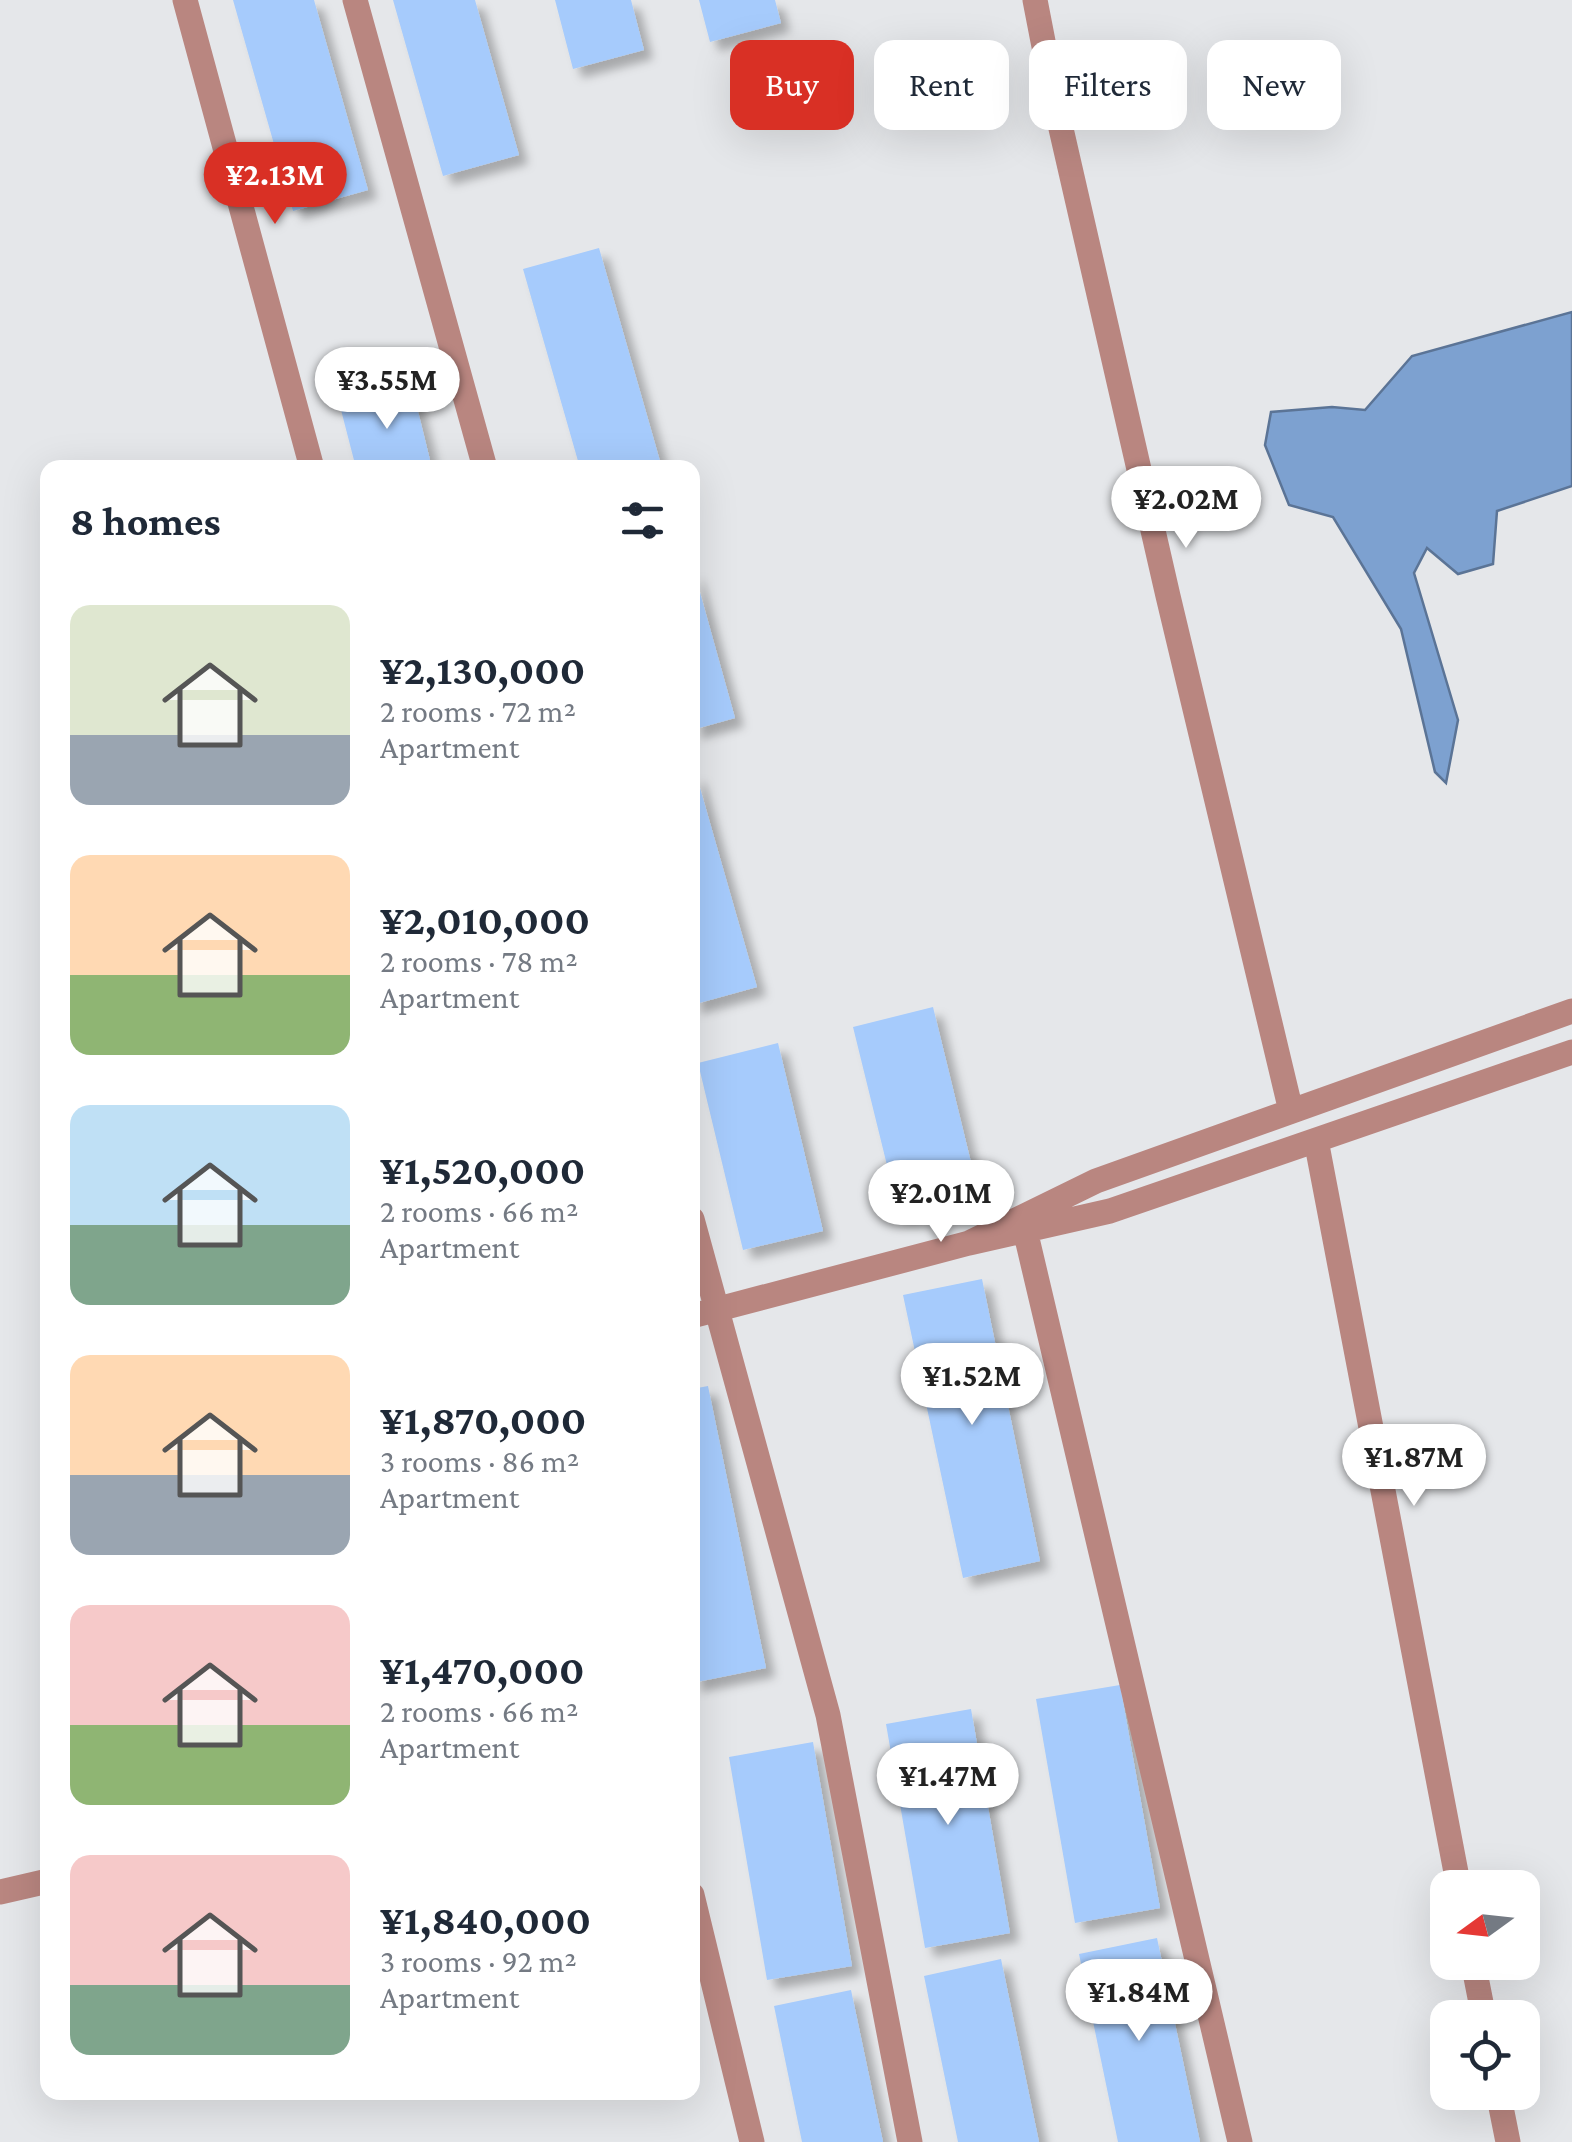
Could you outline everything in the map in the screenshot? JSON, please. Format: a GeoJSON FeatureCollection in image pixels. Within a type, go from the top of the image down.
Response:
{"type":"FeatureCollection","features":[{"type":"Feature","properties":{"kind":"street"},"geometry":{"type":"LineString","coordinates":[[186,0],[310,460]]}},
{"type":"Feature","properties":{"kind":"street"},"geometry":{"type":"LineString","coordinates":[[355,0],[482,460]]}},
{"type":"Feature","properties":{"kind":"street"},"geometry":{"type":"LineString","coordinates":[[1035,0],[1111,347],[1291,1111]]}},
{"type":"Feature","properties":{"kind":"street"},"geometry":{"type":"LineString","coordinates":[[968,1243],[1096,1180],[1572,1011]]}},
{"type":"Feature","properties":{"kind":"street"},"geometry":{"type":"LineString","coordinates":[[705,1313],[968,1243],[1110,1210],[1572,1052]]}},
{"type":"Feature","properties":{"kind":"street"},"geometry":{"type":"LineString","coordinates":[[1316,1140],[1456,1870]]}},
{"type":"Feature","properties":{"kind":"street"},"geometry":{"type":"LineString","coordinates":[[1025,1230],[1240,2142]]}},
{"type":"Feature","properties":{"kind":"street"},"geometry":{"type":"LineString","coordinates":[[700,1277],[705,1313],[828,1715],[910,2142]]}},
{"type":"Feature","properties":{"kind":"street"},"geometry":{"type":"LineString","coordinates":[[0,1892],[40,1883]]}},
{"type":"Feature","properties":{"kind":"street"},"geometry":{"type":"LineString","coordinates":[[700,1927],[752,2142]]}},
{"type":"Feature","properties":{"kind":"street"},"geometry":{"type":"LineString","coordinates":[[1502,2110],[1508,2142]]}},
{"type":"Feature","properties":{"kind":"water"},"geometry":{"type":"Polygon","coordinates":[[[1572,312],[1572,486],[1497,511],[1493,564],[1458,574],[1427,548],[1414,573],[1458,720],[1446,783],[1435,772],[1401,629],[1333,517],[1289,505],[1265,445],[1271,412],[1332,407],[1365,410],[1412,356],[1572,312]]]}},
{"type":"Feature","properties":{"kind":"building"},"geometry":{"type":"Polygon","coordinates":[[[233,0],[314,0],[368,190],[293,211],[233,0]]]}},
{"type":"Feature","properties":{"kind":"building"},"geometry":{"type":"Polygon","coordinates":[[[393,0],[475,0],[519,155],[443,176],[393,0]]]}},
{"type":"Feature","properties":{"kind":"building"},"geometry":{"type":"Polygon","coordinates":[[[555,0],[631,0],[644,50],[573,69],[555,0]]]}},
{"type":"Feature","properties":{"kind":"building"},"geometry":{"type":"Polygon","coordinates":[[[699,0],[775,0],[781,23],[710,42],[699,0]]]}},
{"type":"Feature","properties":{"kind":"building"},"geometry":{"type":"Polygon","coordinates":[[[599,248],[660,460],[578,460],[523,269],[599,248]]]}},
{"type":"Feature","properties":{"kind":"building"},"geometry":{"type":"Polygon","coordinates":[[[412,387],[430,460],[354,460],[340,406],[412,387]]]}},
{"type":"Feature","properties":{"kind":"building"},"geometry":{"type":"Polygon","coordinates":[[[700,593],[735,718],[700,728],[700,593]]]}},
{"type":"Feature","properties":{"kind":"building"},"geometry":{"type":"Polygon","coordinates":[[[700,788],[757,987],[700,1003],[700,788]]]}},
{"type":"Feature","properties":{"kind":"building"},"geometry":{"type":"Polygon","coordinates":[[[933,1007],[979,1195],[899,1214],[853,1027],[933,1007]]]}},
{"type":"Feature","properties":{"kind":"building"},"geometry":{"type":"Polygon","coordinates":[[[778,1043],[823,1231],[743,1250],[700,1062],[778,1043]]]}},
{"type":"Feature","properties":{"kind":"building"},"geometry":{"type":"Polygon","coordinates":[[[982,1279],[1040,1561],[963,1578],[903,1295],[982,1279]]]}},
{"type":"Feature","properties":{"kind":"building"},"geometry":{"type":"Polygon","coordinates":[[[708,1386],[766,1668],[700,1681],[700,1388],[708,1386]]]}},
{"type":"Feature","properties":{"kind":"building"},"geometry":{"type":"Polygon","coordinates":[[[1120,1685],[1160,1908],[1075,1923],[1036,1699],[1120,1685]]]}},
{"type":"Feature","properties":{"kind":"building"},"geometry":{"type":"Polygon","coordinates":[[[971,1709],[1010,1933],[925,1948],[886,1724],[971,1709]]]}},
{"type":"Feature","properties":{"kind":"building"},"geometry":{"type":"Polygon","coordinates":[[[813,1742],[852,1966],[767,1980],[729,1757],[813,1742]]]}},
{"type":"Feature","properties":{"kind":"building"},"geometry":{"type":"Polygon","coordinates":[[[1157,1938],[1200,2142],[1118,2142],[1079,1954],[1157,1938]]]}},
{"type":"Feature","properties":{"kind":"building"},"geometry":{"type":"Polygon","coordinates":[[[1001,1959],[1039,2142],[958,2142],[924,1976],[1001,1959]]]}},
{"type":"Feature","properties":{"kind":"building"},"geometry":{"type":"Polygon","coordinates":[[[851,1990],[883,2142],[802,2142],[774,2006],[851,1990]]]}}]}
